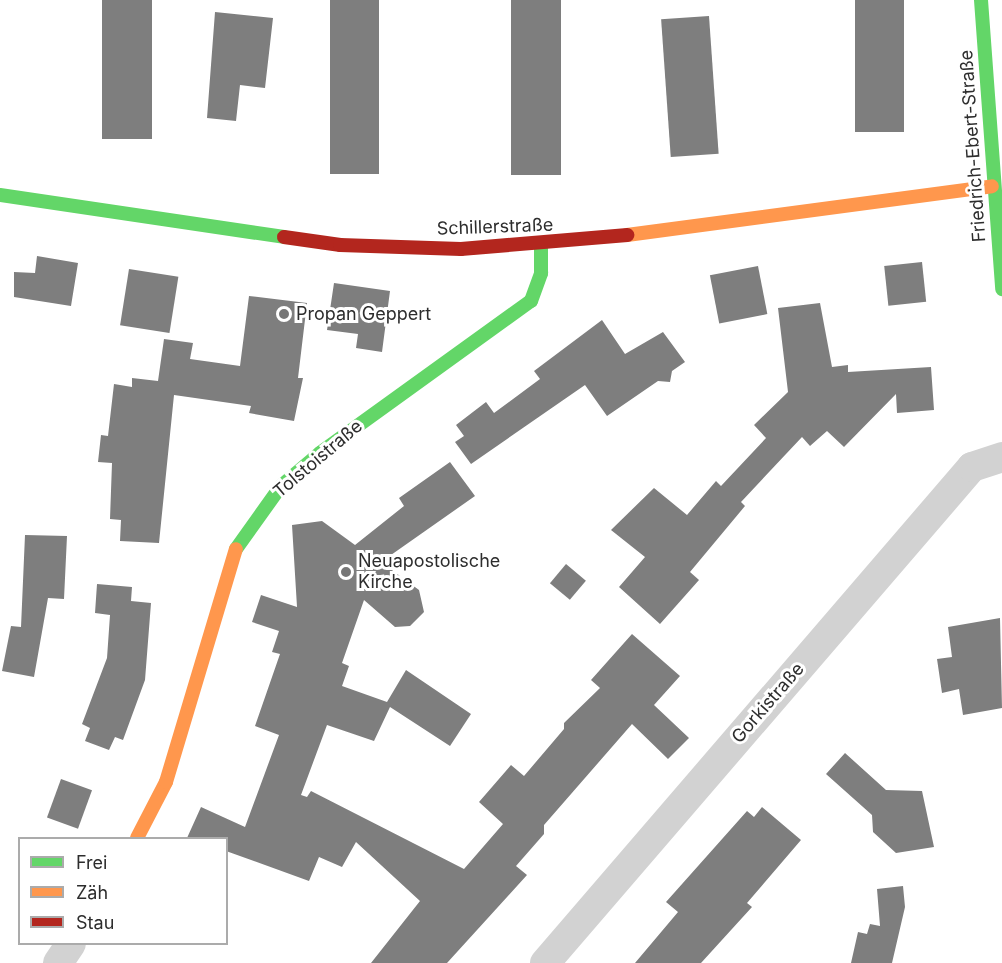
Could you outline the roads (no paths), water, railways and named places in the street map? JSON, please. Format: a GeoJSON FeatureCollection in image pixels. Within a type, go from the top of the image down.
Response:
{"type":"FeatureCollection","features":[{"type":"Feature","properties":{"kind":"street","name":"Friedrich-Ebert-Straße"},"geometry":{"type":"LineString","coordinates":[[981,0],[992,186],[1002,289]]}},
{"type":"Feature","properties":{"kind":"street","name":"Schillerstraße"},"geometry":{"type":"LineString","coordinates":[[0,195],[340,245],[461,249],[541,245],[992,186]]}},
{"type":"Feature","properties":{"kind":"street","name":"Tolstoistraße"},"geometry":{"type":"LineString","coordinates":[[138,837],[166,782],[231,562],[257,514],[281,486],[320,453],[531,301],[541,273],[541,245]]}},
{"type":"Feature","properties":{"kind":"street","name":"Gorkistraße"},"geometry":{"type":"LineString","coordinates":[[545,963],[972,467],[1002,457]]}},
{"type":"Feature","properties":{"kind":"street"},"geometry":{"type":"LineString","coordinates":[[58,963],[70,945]]}},
{"type":"Feature","properties":{"kind":"place","name":"Propan Geppert"},"geometry":{"type":"Point","coordinates":[284,314]}},
{"type":"Feature","properties":{"kind":"place","name":"Neuapostolische Kirche"},"geometry":{"type":"Point","coordinates":[346,572]}}]}
